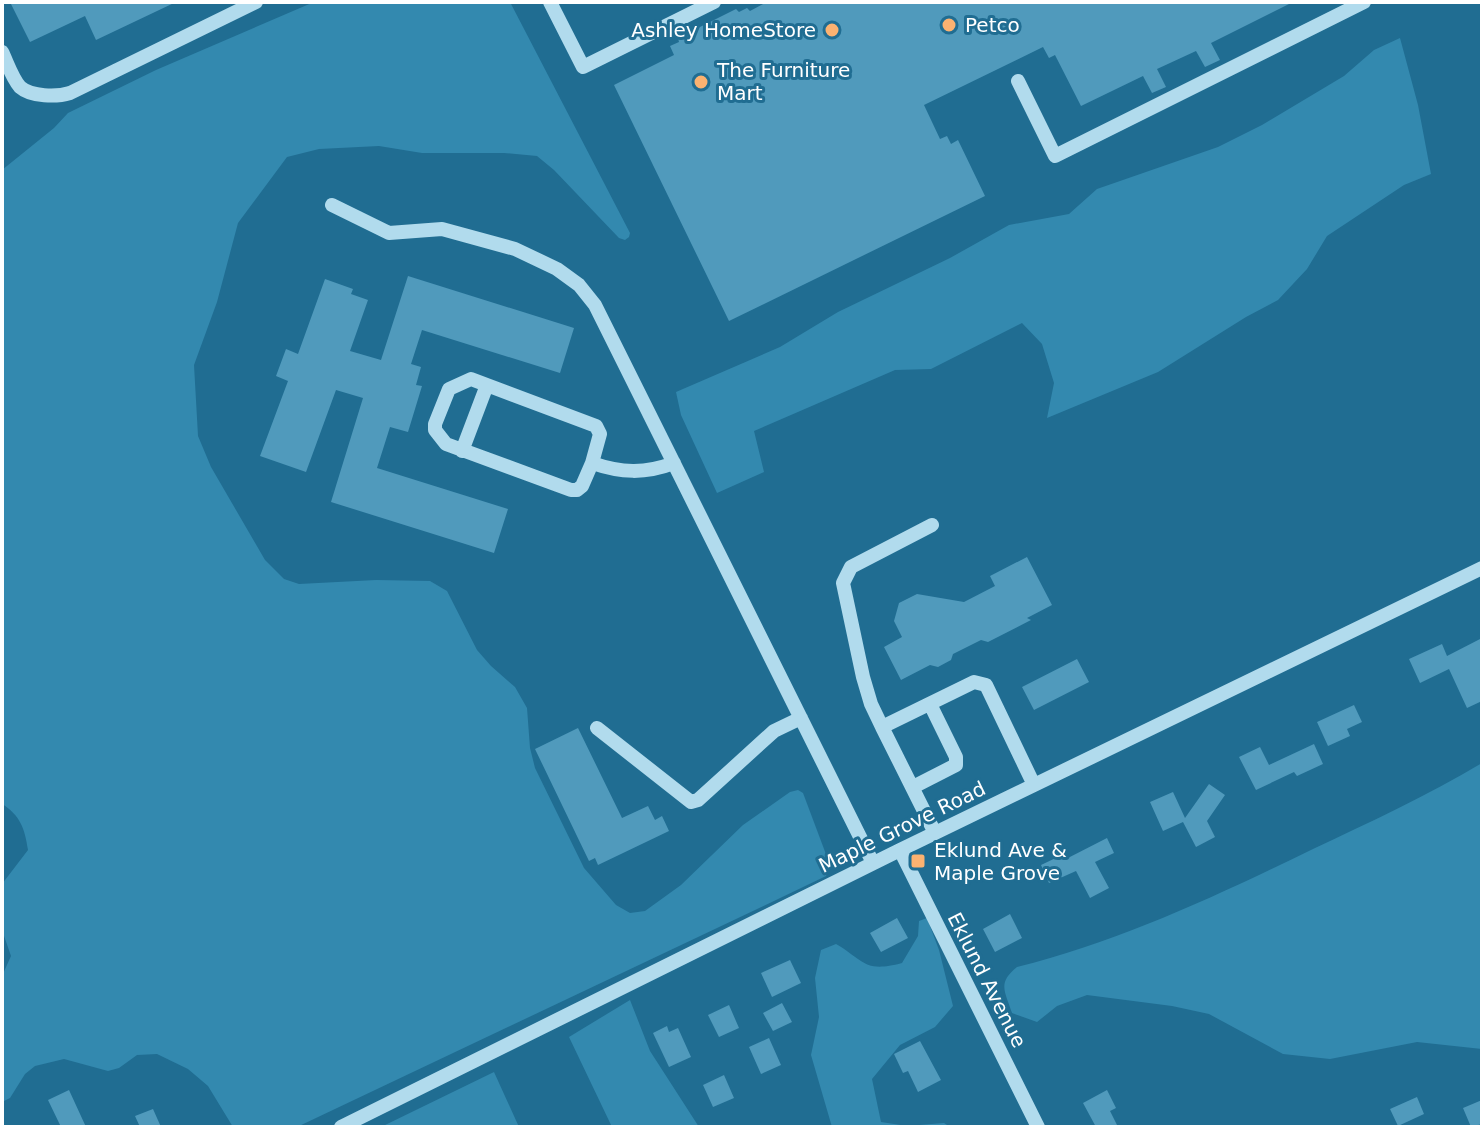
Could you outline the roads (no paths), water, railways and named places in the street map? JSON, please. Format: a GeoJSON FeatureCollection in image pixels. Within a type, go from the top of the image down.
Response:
{"type":"FeatureCollection","features":[{"type":"Feature","properties":{"kind":"street"},"geometry":{"type":"LineString","coordinates":[[2,52],[16,82],[24,90],[59,96],[256,2]]}},
{"type":"Feature","properties":{"kind":"street"},"geometry":{"type":"LineString","coordinates":[[550,2],[583,67],[714,2]]}},
{"type":"Feature","properties":{"kind":"street"},"geometry":{"type":"LineString","coordinates":[[1018,81],[1055,156],[1364,2]]}},
{"type":"Feature","properties":{"kind":"street"},"geometry":{"type":"LineString","coordinates":[[332,205],[389,233],[442,229],[515,249],[557,269],[579,285],[595,305],[873,863]]}},
{"type":"Feature","properties":{"kind":"street"},"geometry":{"type":"LineString","coordinates":[[471,379],[487,385],[596,426],[600,434],[582,486],[577,490],[446,444],[435,430],[435,424],[449,389],[471,379]]}},
{"type":"Feature","properties":{"kind":"street"},"geometry":{"type":"LineString","coordinates":[[462,451],[487,385]]}},
{"type":"Feature","properties":{"kind":"street"},"geometry":{"type":"LineString","coordinates":[[592,463],[640,473],[674,463]]}},
{"type":"Feature","properties":{"kind":"street"},"geometry":{"type":"LineString","coordinates":[[932,525],[851,567],[843,583],[871,704],[935,833]]}},
{"type":"Feature","properties":{"kind":"street","name":"Maple Grove Road"},"geometry":{"type":"LineString","coordinates":[[341,1127],[873,863],[1482,568]]}},
{"type":"Feature","properties":{"kind":"street"},"geometry":{"type":"LineString","coordinates":[[882,727],[974,682],[986,685],[1034,785]]}},
{"type":"Feature","properties":{"kind":"street"},"geometry":{"type":"LineString","coordinates":[[913,787],[956,765],[956,757],[930,704]]}},
{"type":"Feature","properties":{"kind":"street"},"geometry":{"type":"LineString","coordinates":[[597,728],[691,802],[698,800],[774,731],[801,718]]}},
{"type":"Feature","properties":{"kind":"street","name":"Eklund Avenue"},"geometry":{"type":"LineString","coordinates":[[900,850],[1038,1127]]}},
{"type":"Feature","properties":{"kind":"place","name":"Petco"},"geometry":{"type":"Point","coordinates":[949,25]}},
{"type":"Feature","properties":{"kind":"place","name":"Ashley HomeStore"},"geometry":{"type":"Point","coordinates":[832,30]}},
{"type":"Feature","properties":{"kind":"place","name":"The Furniture Mart"},"geometry":{"type":"Point","coordinates":[701,82]}},
{"type":"Feature","properties":{"kind":"place","name":"Eklund Ave & Maple Grove"},"geometry":{"type":"Point","coordinates":[918,861]}}]}
